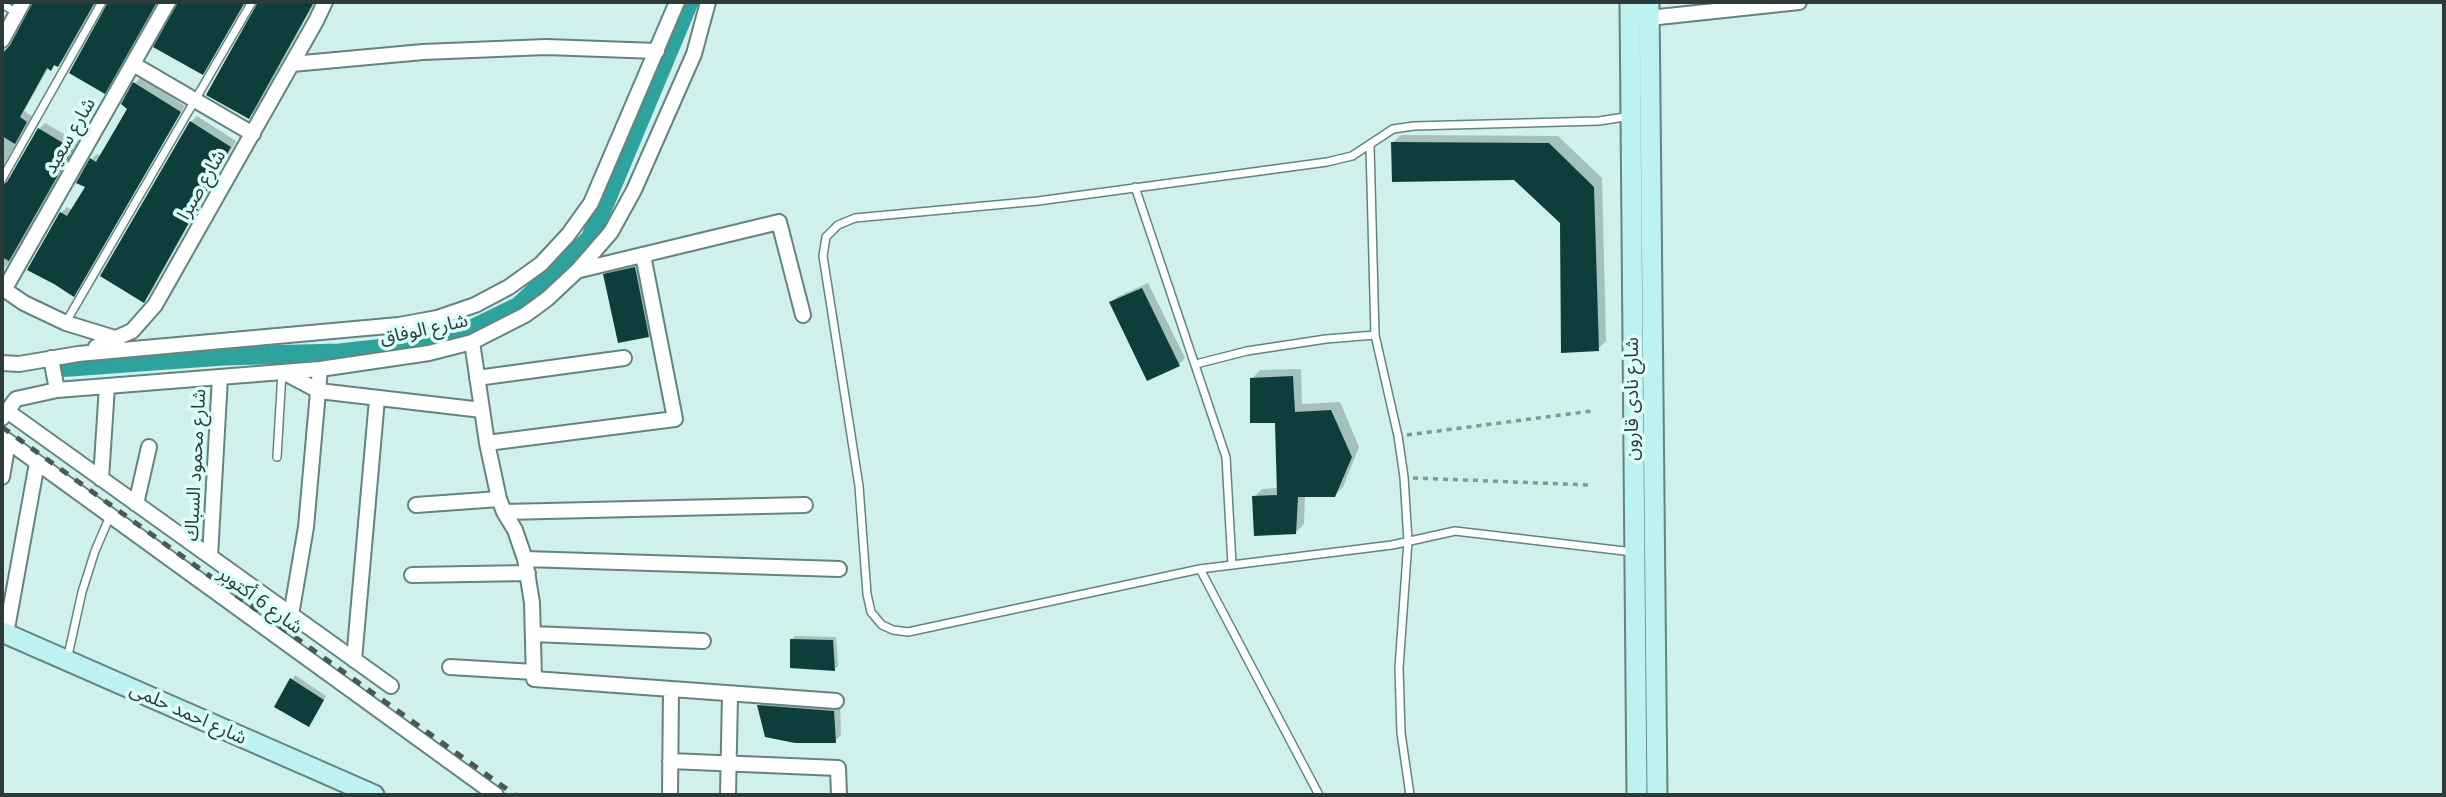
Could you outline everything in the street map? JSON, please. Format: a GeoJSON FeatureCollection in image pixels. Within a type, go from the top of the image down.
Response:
{"type":"FeatureCollection","features":[{"type":"Feature","properties":{"kind":"main road","name":"شارع نادى قارون"},"geometry":{"type":"LineString","coordinates":[[1630,2],[1641,115],[1657,795]]}},
{"type":"Feature","properties":{"kind":"main road","name":"شارع نادى قارون"},"geometry":{"type":"LineString","coordinates":[[1637,795],[1634,552],[1641,115],[1649,10]]}},
{"type":"Feature","properties":{"kind":"main road","name":"شارع احمد حلمى"},"geometry":{"type":"LineString","coordinates":[[4,633],[373,795]]}},
{"type":"Feature","properties":{"kind":"street","name":"شارع سعيد"},"geometry":{"type":"LineString","coordinates":[[3,289],[168,2]]}},
{"type":"Feature","properties":{"kind":"street","name":"شارع صبرا"},"geometry":{"type":"LineString","coordinates":[[78,354],[118,339],[138,325],[155,305],[325,2]]}},
{"type":"Feature","properties":{"kind":"street","name":"شارع الوفاق"},"geometry":{"type":"LineString","coordinates":[[2,363],[19,364],[78,354],[398,326],[437,318],[475,305],[509,287],[541,264],[568,235],[592,203],[677,2]]}},
{"type":"Feature","properties":{"kind":"street","name":"شارع الوفاق"},"geometry":{"type":"LineString","coordinates":[[4,415],[16,399],[22,396],[57,390],[320,369],[429,353],[472,342],[525,315],[578,270],[611,232],[634,190],[694,54],[708,2]]}},
{"type":"Feature","properties":{"kind":"street"},"geometry":{"type":"LineString","coordinates":[[1649,10],[1800,2]]}},
{"type":"Feature","properties":{"kind":"street"},"geometry":{"type":"LineString","coordinates":[[2,40],[20,7]]}},
{"type":"Feature","properties":{"kind":"street"},"geometry":{"type":"LineString","coordinates":[[292,64],[423,52],[546,47],[657,51]]}},
{"type":"Feature","properties":{"kind":"street"},"geometry":{"type":"LineString","coordinates":[[133,64],[253,134]]}},
{"type":"Feature","properties":{"kind":"street"},"geometry":{"type":"LineString","coordinates":[[578,270],[779,222],[803,315]]}},
{"type":"Feature","properties":{"kind":"street"},"geometry":{"type":"LineString","coordinates":[[487,443],[675,419],[643,255]]}},
{"type":"Feature","properties":{"kind":"street"},"geometry":{"type":"LineString","coordinates":[[3,289],[66,323],[118,339]]}},
{"type":"Feature","properties":{"kind":"street"},"geometry":{"type":"LineString","coordinates":[[472,342],[487,443],[501,506],[515,530],[526,566],[533,634],[534,679],[836,701]]}},
{"type":"Feature","properties":{"kind":"street"},"geometry":{"type":"LineString","coordinates":[[51,358],[57,390]]}},
{"type":"Feature","properties":{"kind":"street"},"geometry":{"type":"LineString","coordinates":[[477,378],[624,358]]}},
{"type":"Feature","properties":{"kind":"street"},"geometry":{"type":"LineString","coordinates":[[291,615],[306,527],[320,369]]}},
{"type":"Feature","properties":{"kind":"street"},"geometry":{"type":"LineString","coordinates":[[282,372],[319,391],[482,410]]}},
{"type":"Feature","properties":{"kind":"street","name":"شارع محمود السباك"},"geometry":{"type":"LineString","coordinates":[[210,556],[220,377]]}},
{"type":"Feature","properties":{"kind":"street"},"geometry":{"type":"LineString","coordinates":[[101,479],[107,386]]}},
{"type":"Feature","properties":{"kind":"street"},"geometry":{"type":"LineString","coordinates":[[354,660],[377,399]]}},
{"type":"Feature","properties":{"kind":"street","name":"شارع 6 أكتوبر"},"geometry":{"type":"LineString","coordinates":[[4,415],[101,479],[391,686]]}},
{"type":"Feature","properties":{"kind":"street"},"geometry":{"type":"LineString","coordinates":[[2,477],[5,440]]}},
{"type":"Feature","properties":{"kind":"street","name":"شارع 6 أكتوبر"},"geometry":{"type":"LineString","coordinates":[[5,440],[496,795]]}},
{"type":"Feature","properties":{"kind":"street"},"geometry":{"type":"LineString","coordinates":[[136,504],[149,447]]}},
{"type":"Feature","properties":{"kind":"street"},"geometry":{"type":"LineString","coordinates":[[4,633],[37,463]]}},
{"type":"Feature","properties":{"kind":"street"},"geometry":{"type":"LineString","coordinates":[[416,505],[805,505]]}},
{"type":"Feature","properties":{"kind":"street"},"geometry":{"type":"LineString","coordinates":[[412,575],[526,566],[839,569]]}},
{"type":"Feature","properties":{"kind":"street"},"geometry":{"type":"LineString","coordinates":[[533,634],[703,641]]}},
{"type":"Feature","properties":{"kind":"street"},"geometry":{"type":"LineString","coordinates":[[450,667],[534,672]]}},
{"type":"Feature","properties":{"kind":"street"},"geometry":{"type":"LineString","coordinates":[[670,795],[671,690]]}},
{"type":"Feature","properties":{"kind":"street"},"geometry":{"type":"LineString","coordinates":[[729,795],[730,694]]}},
{"type":"Feature","properties":{"kind":"street"},"geometry":{"type":"LineString","coordinates":[[670,761],[838,768],[839,795]]}},
{"type":"Feature","properties":{"kind":"lane"},"geometry":{"type":"LineString","coordinates":[[2,179],[102,2]]}},
{"type":"Feature","properties":{"kind":"lane"},"geometry":{"type":"LineString","coordinates":[[66,323],[252,2]]}},
{"type":"Feature","properties":{"kind":"lane"},"geometry":{"type":"LineString","coordinates":[[2,4],[20,7]]}},
{"type":"Feature","properties":{"kind":"lane"},"geometry":{"type":"LineString","coordinates":[[1634,552],[1455,531],[1408,541],[1200,569],[908,632],[893,630],[882,625],[871,612],[867,594],[859,486],[822,256],[826,237],[838,225],[855,218],[968,209],[1327,162],[1352,156],[1393,129],[1414,126],[1599,121],[1641,115]]}},
{"type":"Feature","properties":{"kind":"lane"},"geometry":{"type":"LineString","coordinates":[[1370,146],[1375,335],[1398,436],[1408,541],[1399,668],[1401,733],[1410,795]]}},
{"type":"Feature","properties":{"kind":"lane"},"geometry":{"type":"LineString","coordinates":[[1135,187],[1226,457],[1232,565]]}},
{"type":"Feature","properties":{"kind":"lane"},"geometry":{"type":"LineString","coordinates":[[1196,365],[1247,351],[1326,339],[1375,335]]}},
{"type":"Feature","properties":{"kind":"lane"},"geometry":{"type":"LineString","coordinates":[[277,457],[282,372]]}},
{"type":"Feature","properties":{"kind":"lane"},"geometry":{"type":"LineString","coordinates":[[67,661],[82,592],[110,516]]}},
{"type":"Feature","properties":{"kind":"lane"},"geometry":{"type":"LineString","coordinates":[[1200,569],[1319,795]]}},
{"type":"Feature","properties":{"kind":"path"},"geometry":{"type":"LineString","coordinates":[[1398,436],[1592,411]]}},
{"type":"Feature","properties":{"kind":"path"},"geometry":{"type":"LineString","coordinates":[[1404,477],[1590,485]]}},
{"type":"Feature","properties":{"kind":"building"},"geometry":{"type":"Polygon","coordinates":[[[33,2],[95,2],[58,67],[54,65],[51,71],[47,68],[20,117],[27,122],[15,144],[2,136],[2,54],[10,45],[33,2]]]}},
{"type":"Feature","properties":{"kind":"building"},"geometry":{"type":"Polygon","coordinates":[[[108,2],[157,2],[105,94],[69,73],[108,2]]]}},
{"type":"Feature","properties":{"kind":"building"},"geometry":{"type":"Polygon","coordinates":[[[178,2],[245,2],[203,75],[153,47],[178,2]]]}},
{"type":"Feature","properties":{"kind":"building"},"geometry":{"type":"Polygon","coordinates":[[[258,2],[314,2],[249,119],[206,95],[258,2]]]}},
{"type":"Feature","properties":{"kind":"building"},"geometry":{"type":"Polygon","coordinates":[[[133,82],[181,112],[74,297],[27,270],[60,212],[67,216],[85,187],[76,183],[90,158],[96,162],[127,109],[121,104],[133,82]]]}},
{"type":"Feature","properties":{"kind":"building"},"geometry":{"type":"Polygon","coordinates":[[[190,121],[231,147],[144,303],[100,276],[190,121]]]}},
{"type":"Feature","properties":{"kind":"building"},"geometry":{"type":"Polygon","coordinates":[[[38,128],[73,149],[9,261],[2,257],[2,185],[7,182],[38,128]]]}},
{"type":"Feature","properties":{"kind":"building"},"geometry":{"type":"Polygon","coordinates":[[[1391,142],[1549,143],[1594,187],[1599,351],[1561,353],[1560,223],[1514,180],[1392,182],[1391,142]]]}},
{"type":"Feature","properties":{"kind":"building"},"geometry":{"type":"Polygon","coordinates":[[[635,267],[649,337],[618,343],[603,274],[635,267]]]}},
{"type":"Feature","properties":{"kind":"building"},"geometry":{"type":"Polygon","coordinates":[[[1142,288],[1180,366],[1147,381],[1109,302],[1142,288]]]}},
{"type":"Feature","properties":{"kind":"building"},"geometry":{"type":"Polygon","coordinates":[[[1293,376],[1295,412],[1331,410],[1352,457],[1335,497],[1298,497],[1296,534],[1254,536],[1252,496],[1277,495],[1275,423],[1250,423],[1250,378],[1293,376]]]}},
{"type":"Feature","properties":{"kind":"building"},"geometry":{"type":"Polygon","coordinates":[[[790,639],[833,640],[835,671],[790,668],[790,639]]]}},
{"type":"Feature","properties":{"kind":"building"},"geometry":{"type":"Polygon","coordinates":[[[290,678],[324,700],[309,727],[274,707],[290,678]]]}},
{"type":"Feature","properties":{"kind":"building"},"geometry":{"type":"Polygon","coordinates":[[[757,705],[834,711],[836,743],[795,743],[765,737],[757,705]]]}},
{"type":"Feature","properties":{"kind":"waterway"},"geometry":{"type":"LineString","coordinates":[[56,368],[223,356],[340,353],[447,341],[519,306],[590,239],[689,2]]}},
{"type":"Feature","properties":{"kind":"railway"},"geometry":{"type":"LineString","coordinates":[[2,427],[515,795]]}}]}
